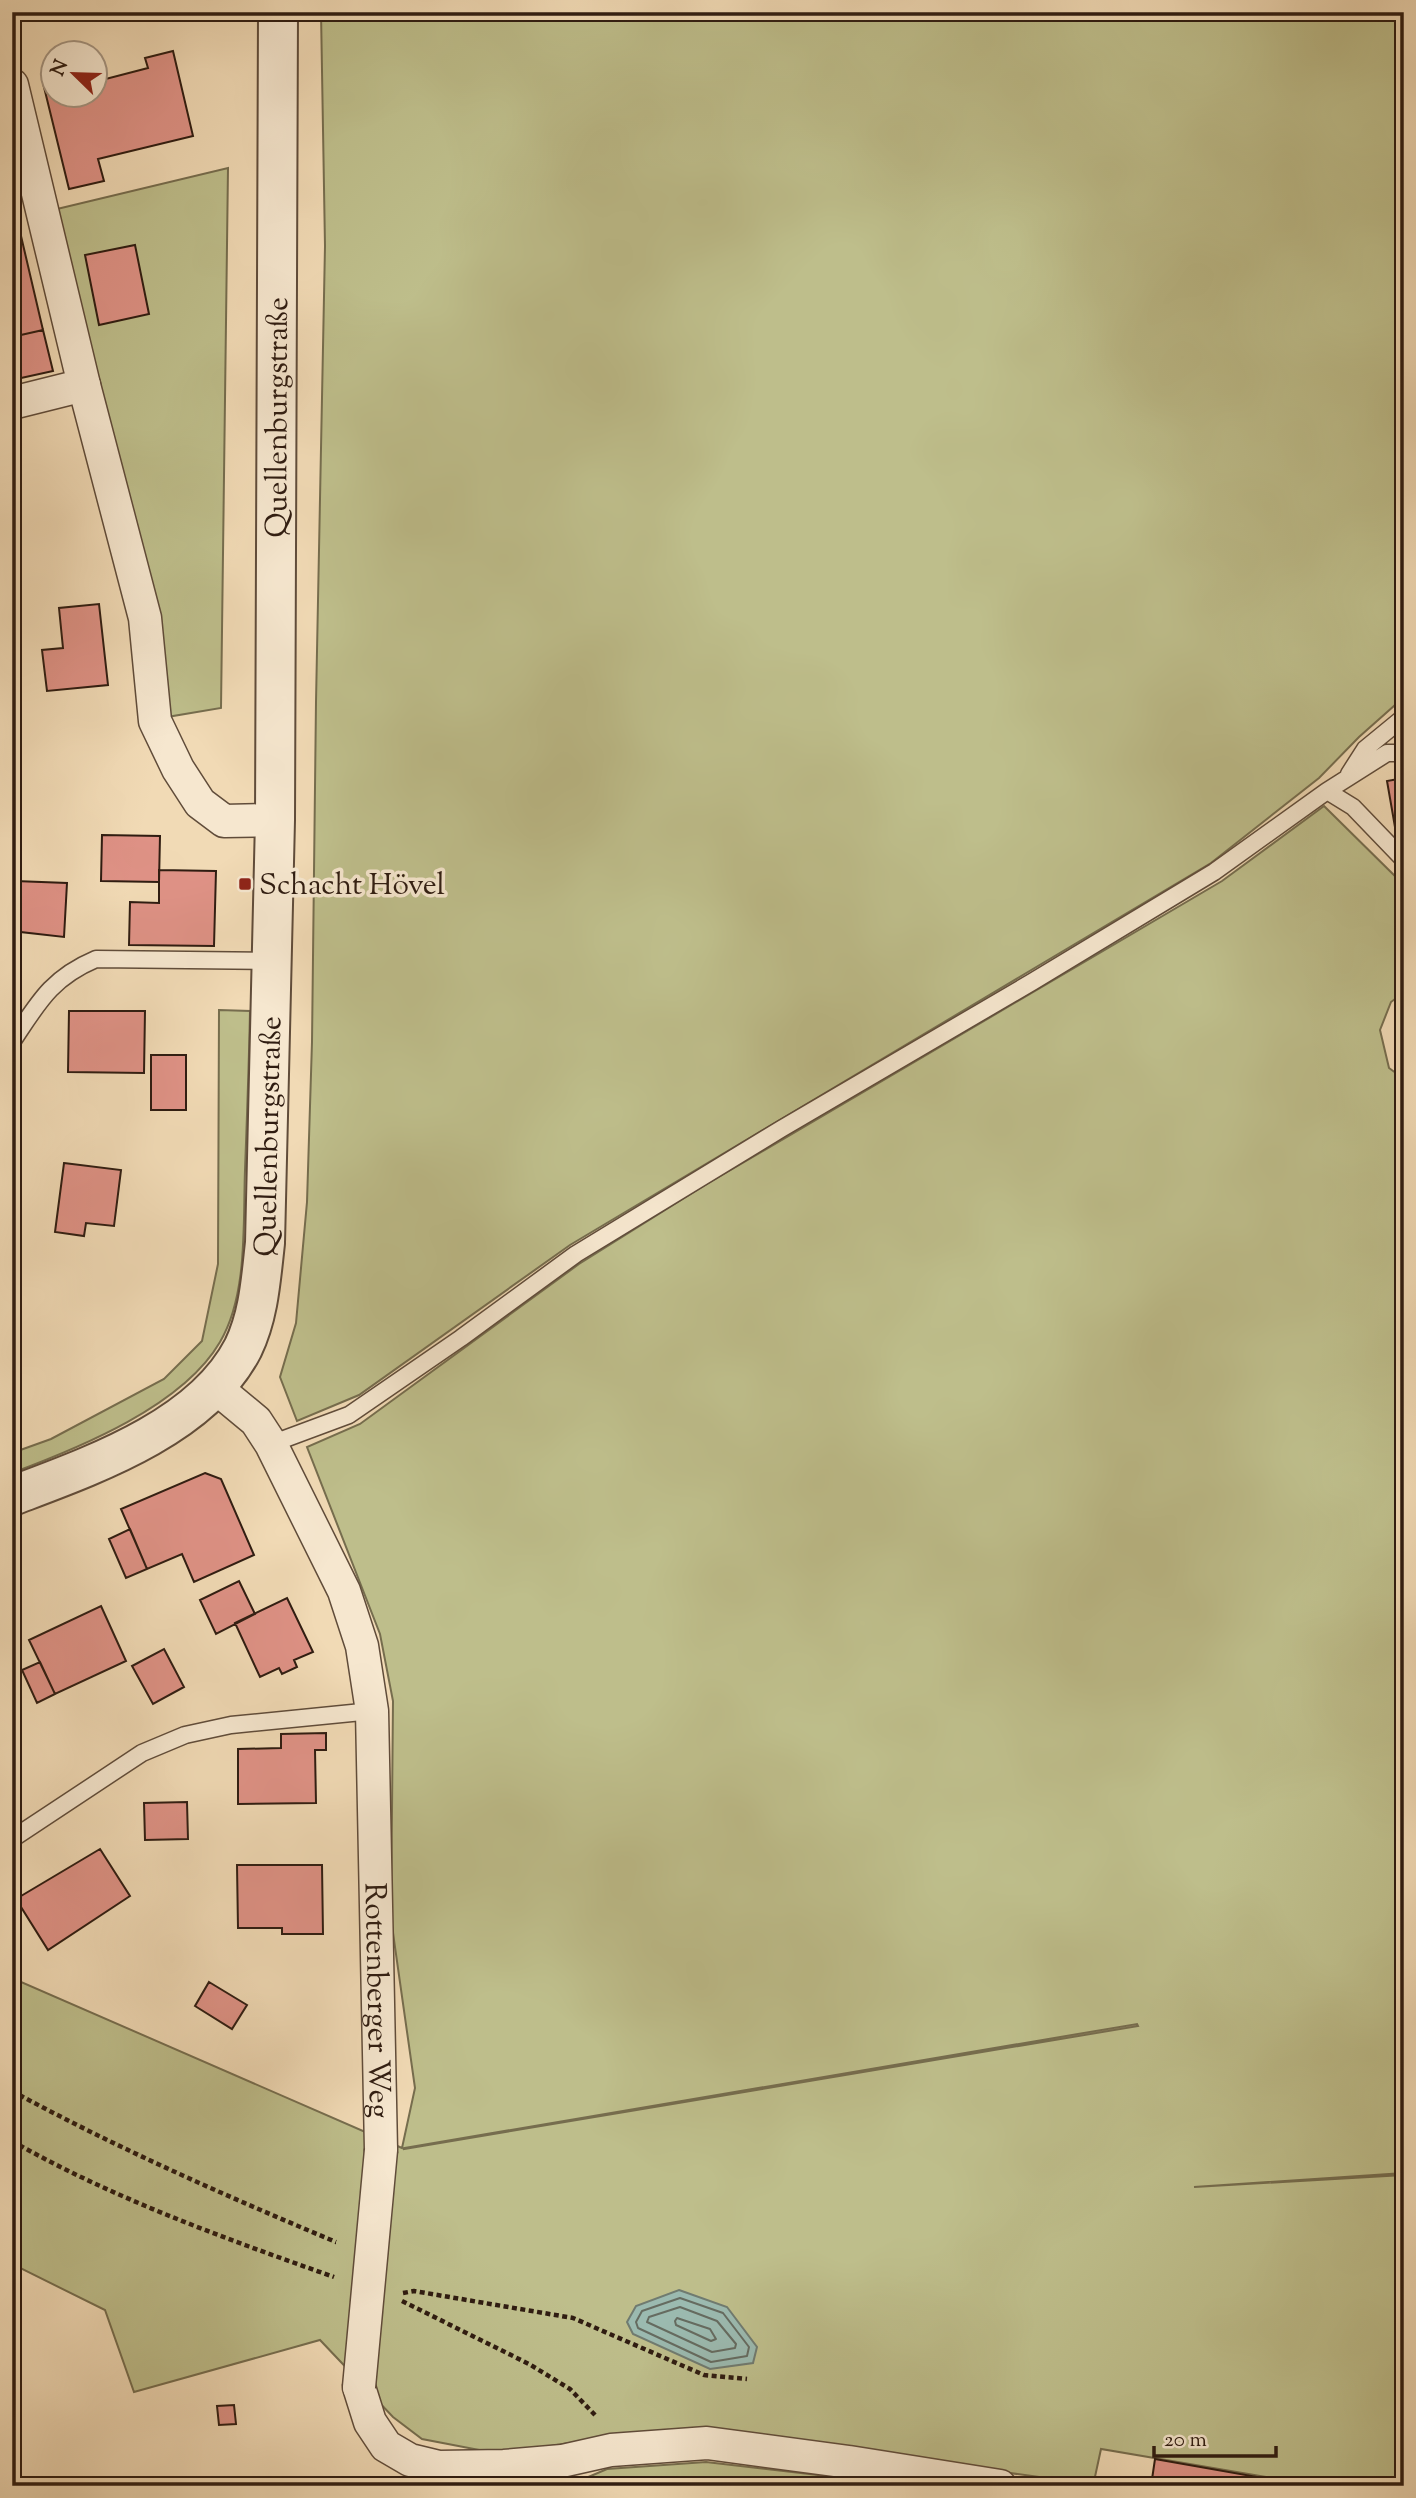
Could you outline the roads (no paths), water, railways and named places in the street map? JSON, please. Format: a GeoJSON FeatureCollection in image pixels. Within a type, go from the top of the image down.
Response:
{"type":"FeatureCollection","features":[{"type":"Feature","properties":{"kind":"street","name":"Quellenburgstraße"},"geometry":{"type":"LineString","coordinates":[[12,1496],[95,1464],[175,1420],[215,1387],[233,1364],[244,1346],[257,1303],[265,1243],[275,820],[278,12]]}},
{"type":"Feature","properties":{"kind":"street"},"geometry":{"type":"LineString","coordinates":[[12,85],[84,386],[145,618],[155,720],[178,769],[200,803],[224,821],[275,820]]}},
{"type":"Feature","properties":{"kind":"street"},"geometry":{"type":"LineString","coordinates":[[12,404],[84,386]]}},
{"type":"Feature","properties":{"kind":"street","name":"Rottenberger Weg"},"geometry":{"type":"LineString","coordinates":[[215,1387],[256,1421],[271,1444],[344,1591],[362,1646],[372,1711],[381,2150],[359,2387],[370,2422],[386,2446],[410,2460],[439,2467],[504,2466],[563,2473],[611,2450],[707,2443],[1000,2486]]}},
{"type":"Feature","properties":{"kind":"lane"},"geometry":{"type":"LineString","coordinates":[[1346,779],[1365,749],[1404,717]]}},
{"type":"Feature","properties":{"kind":"lane"},"geometry":{"type":"LineString","coordinates":[[271,1444],[349,1415],[576,1254],[1214,872],[1327,791],[1387,753],[1404,753]]}},
{"type":"Feature","properties":{"kind":"lane"},"geometry":{"type":"LineString","coordinates":[[1327,791],[1353,807],[1404,860]]}},
{"type":"Feature","properties":{"kind":"lane"},"geometry":{"type":"LineString","coordinates":[[12,1042],[43,995],[74,968],[96,959],[271,961]]}},
{"type":"Feature","properties":{"kind":"lane"},"geometry":{"type":"LineString","coordinates":[[12,1839],[142,1753],[185,1735],[231,1725],[372,1711]]}},
{"type":"Feature","properties":{"kind":"water"},"geometry":{"type":"Polygon","coordinates":[[[679,2290],[727,2307],[757,2347],[753,2363],[710,2369],[633,2334],[627,2322],[636,2306],[679,2290]]]}},
{"type":"Feature","properties":{"kind":"place","name":"Schacht Hövel"},"geometry":{"type":"Point","coordinates":[245,884]}}]}
